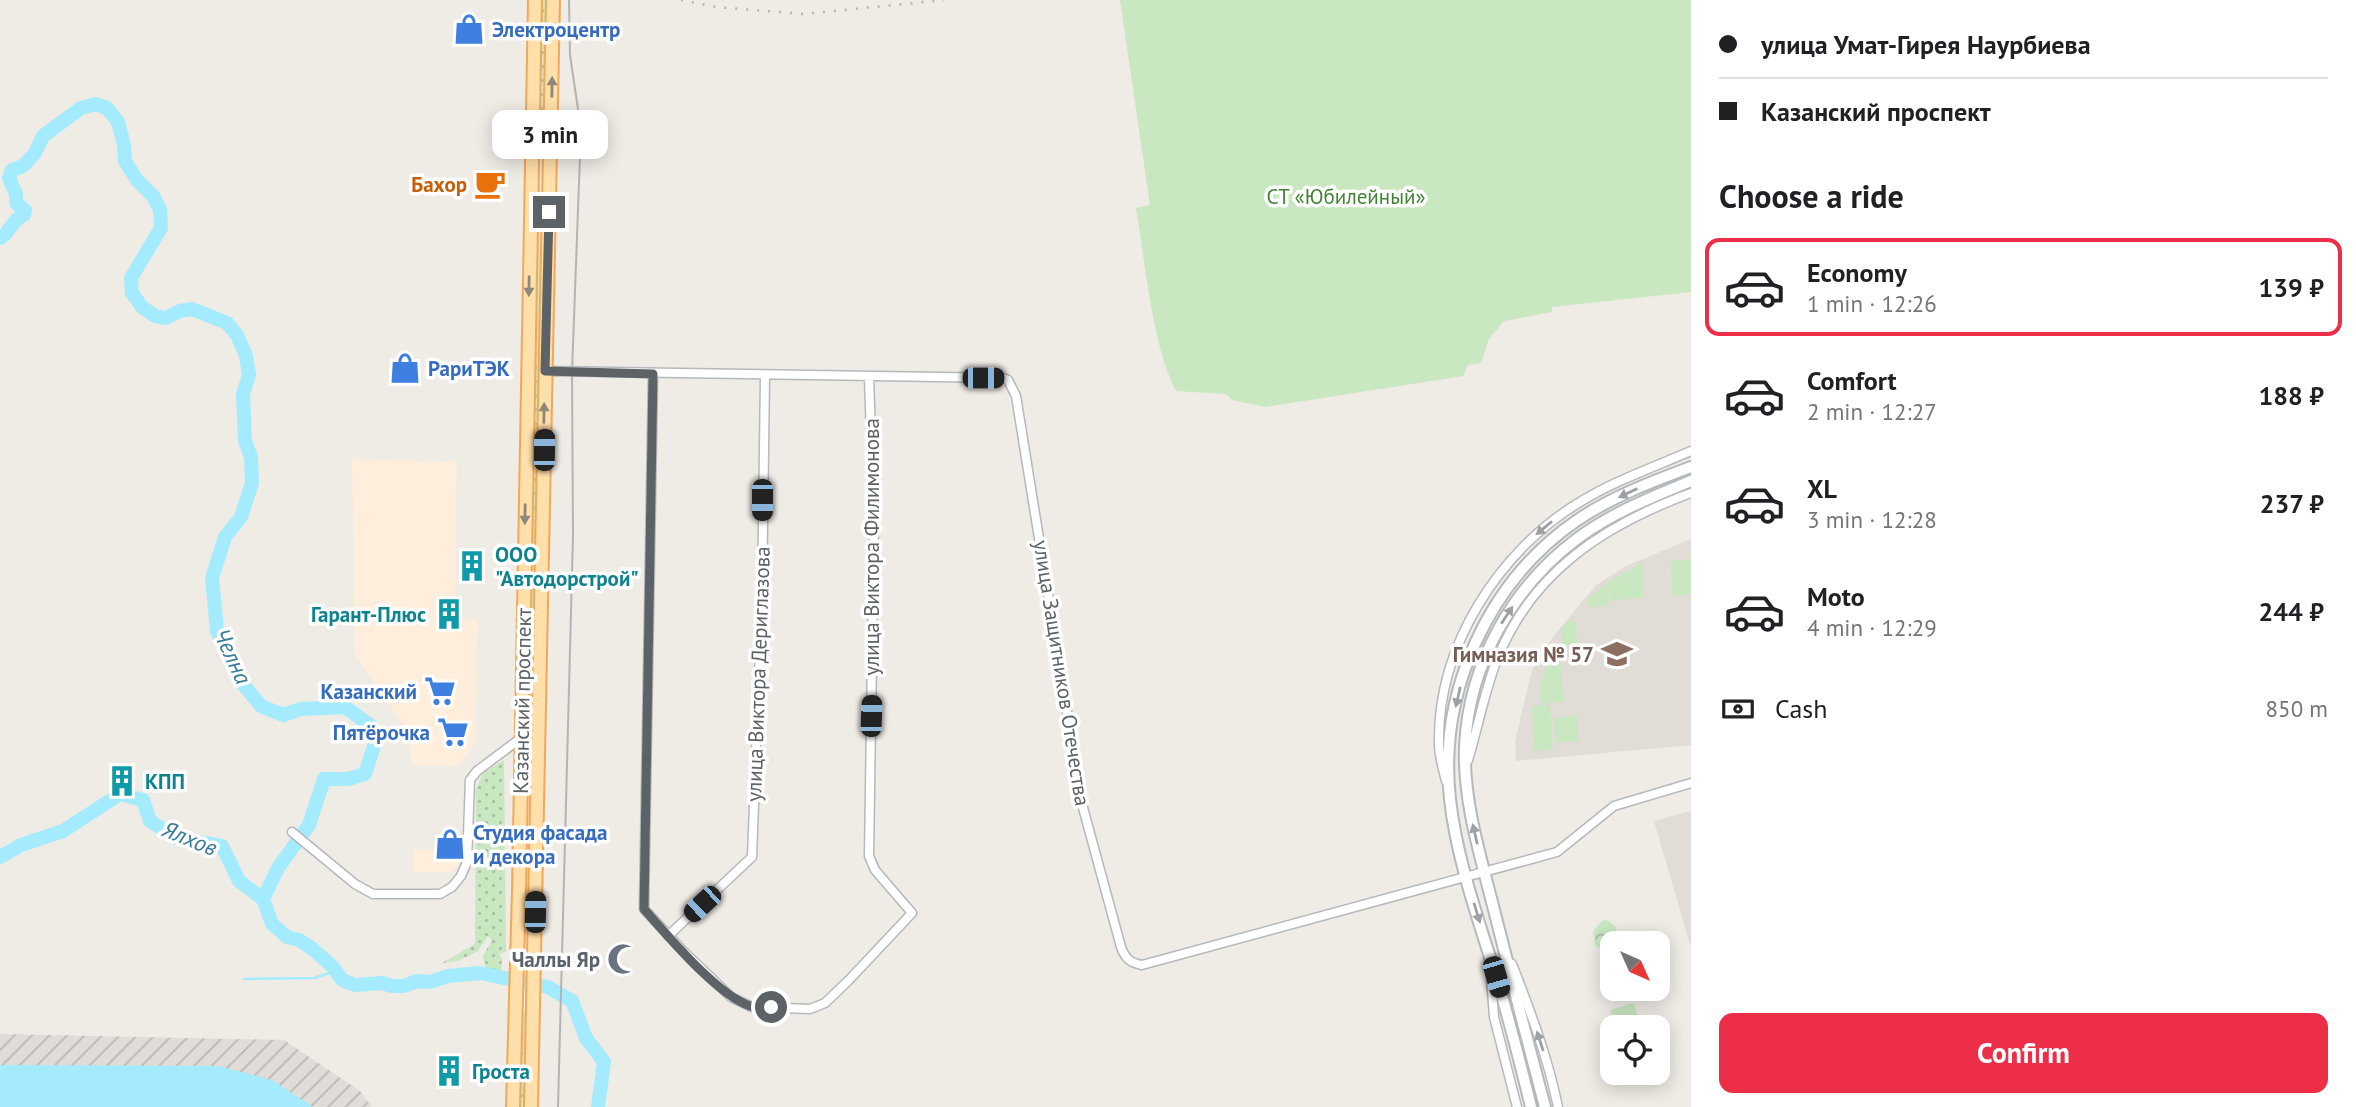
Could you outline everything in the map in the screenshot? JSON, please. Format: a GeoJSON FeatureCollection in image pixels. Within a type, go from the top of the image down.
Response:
{"type":"FeatureCollection","features":[{"type":"Feature","properties":{"kind":"main road","name":"Казанский проспект"},"geometry":{"type":"LineString","coordinates":[[513,1107],[535,0]]}},
{"type":"Feature","properties":{"kind":"main road","name":"Казанский проспект"},"geometry":{"type":"LineString","coordinates":[[531,1107],[553,0]]}},
{"type":"Feature","properties":{"kind":"main road"},"geometry":{"type":"LineString","coordinates":[[531,156],[536,150],[540,150],[551,162]]}},
{"type":"Feature","properties":{"kind":"main road"},"geometry":{"type":"LineString","coordinates":[[1531,1107],[1466,877],[1450,799],[1449,752],[1459,689],[1484,624],[1500,597],[1523,567],[1550,541],[1577,520],[1644,485],[1691,467]]}},
{"type":"Feature","properties":{"kind":"main road"},"geometry":{"type":"LineString","coordinates":[[1545,1107],[1517,1008],[1469,805],[1466,766],[1468,720],[1485,656],[1498,629],[1533,580],[1555,557],[1589,531],[1619,513],[1691,481]]}},
{"type":"Feature","properties":{"kind":"main road"},"geometry":{"type":"LineString","coordinates":[[519,890],[528,905],[536,891]]}},
{"type":"Feature","properties":{"kind":"street"},"geometry":{"type":"LineString","coordinates":[[545,371],[869,377]]}},
{"type":"Feature","properties":{"kind":"street"},"geometry":{"type":"LineString","coordinates":[[653,374],[644,909],[668,936]]}},
{"type":"Feature","properties":{"kind":"street","name":"улица Виктора Дериглазова"},"geometry":{"type":"LineString","coordinates":[[668,936],[752,857],[762,597],[765,376]]}},
{"type":"Feature","properties":{"kind":"street","name":"улица Виктора Филимонова"},"geometry":{"type":"LineString","coordinates":[[668,936],[731,997],[752,1007],[810,1009],[825,1003],[912,913],[875,870],[869,856],[874,524],[869,377]]}},
{"type":"Feature","properties":{"kind":"street","name":"улица Защитников Отечества"},"geometry":{"type":"LineString","coordinates":[[869,377],[1003,378],[1012,384],[1082,804],[1121,947],[1127,959],[1142,965],[1466,877]]}},
{"type":"Feature","properties":{"kind":"street"},"geometry":{"type":"LineString","coordinates":[[1450,799],[1438,747],[1440,713],[1450,669],[1463,635],[1499,575],[1528,541],[1581,501],[1691,451]]}},
{"type":"Feature","properties":{"kind":"street"},"geometry":{"type":"LineString","coordinates":[[1466,766],[1496,663],[1508,634],[1550,577],[1572,555],[1593,540],[1622,523],[1691,493]]}},
{"type":"Feature","properties":{"kind":"street"},"geometry":{"type":"LineString","coordinates":[[292,832],[355,884],[373,894],[440,894],[453,887],[467,862],[470,780],[484,765],[521,738]]}},
{"type":"Feature","properties":{"kind":"street"},"geometry":{"type":"LineString","coordinates":[[1466,877],[1557,852],[1614,806],[1691,783]]}},
{"type":"Feature","properties":{"kind":"street"},"geometry":{"type":"LineString","coordinates":[[1492,900],[1504,944],[1531,1012],[1553,1081],[1558,1107]]}},
{"type":"Feature","properties":{"kind":"street"},"geometry":{"type":"LineString","coordinates":[[1489,952],[1494,1017],[1517,1107]]}},
{"type":"Feature","properties":{"kind":"shaded area"},"geometry":{"type":"Polygon","coordinates":[[[352,459],[457,462],[455,620],[477,619],[476,743],[459,765],[412,765],[408,732],[355,655],[352,459]]]}},
{"type":"Feature","properties":{"kind":"shaded area","name":"Гимназия № 57"},"geometry":{"type":"Polygon","coordinates":[[[1691,539],[1691,745],[1516,761],[1515,741],[1532,670],[1552,638],[1595,586],[1624,567],[1691,539]]]}},
{"type":"Feature","properties":{"kind":"shaded area"},"geometry":{"type":"Polygon","coordinates":[[[1691,811],[1691,948],[1654,821],[1691,811]]]}},
{"type":"Feature","properties":{"kind":"shaded area"},"geometry":{"type":"Polygon","coordinates":[[[413,849],[458,850],[459,862],[452,872],[414,872],[413,849]]]}},
{"type":"Feature","properties":{"kind":"shaded area"},"geometry":{"type":"Polygon","coordinates":[[[0,1034],[284,1040],[360,1091],[372,1107],[0,1107],[0,1034]]]}},
{"type":"Feature","properties":{"kind":"green space"},"geometry":{"type":"Polygon","coordinates":[[[541,0],[546,0],[543,128],[538,128],[541,0]]]}},
{"type":"Feature","properties":{"kind":"green space","name":"СТ «Юбилейный»"},"geometry":{"type":"Polygon","coordinates":[[[1120,0],[1691,0],[1691,292],[1552,307],[1552,312],[1504,321],[1489,339],[1481,363],[1468,365],[1463,376],[1266,407],[1232,400],[1226,394],[1176,391],[1155,327],[1136,208],[1150,205],[1120,0]]]}},
{"type":"Feature","properties":{"kind":"green space"},"geometry":{"type":"Polygon","coordinates":[[[538,152],[541,203],[528,904],[538,152]]]}},
{"type":"Feature","properties":{"kind":"green space"},"geometry":{"type":"Polygon","coordinates":[[[1691,559],[1691,594],[1673,596],[1671,561],[1691,559]]]}},
{"type":"Feature","properties":{"kind":"green space"},"geometry":{"type":"Polygon","coordinates":[[[1644,562],[1644,597],[1611,601],[1609,586],[1608,606],[1589,607],[1588,599],[1608,582],[1644,562]]]}},
{"type":"Feature","properties":{"kind":"green space"},"geometry":{"type":"Polygon","coordinates":[[[1576,621],[1577,645],[1562,646],[1561,629],[1567,622],[1576,621]]]}},
{"type":"Feature","properties":{"kind":"green space"},"geometry":{"type":"Polygon","coordinates":[[[1560,659],[1564,701],[1541,704],[1540,685],[1549,661],[1560,659]]]}},
{"type":"Feature","properties":{"kind":"green space"},"geometry":{"type":"Polygon","coordinates":[[[1550,705],[1553,749],[1534,751],[1532,706],[1550,705]]]}},
{"type":"Feature","properties":{"kind":"green space"},"geometry":{"type":"Polygon","coordinates":[[[1577,715],[1579,741],[1555,743],[1554,718],[1577,715]]]}},
{"type":"Feature","properties":{"kind":"green space"},"geometry":{"type":"Polygon","coordinates":[[[504,760],[506,952],[499,954],[502,959],[501,974],[486,971],[483,956],[492,940],[488,936],[478,951],[458,961],[442,963],[475,944],[476,789],[483,773],[504,760]]]}},
{"type":"Feature","properties":{"kind":"green space"},"geometry":{"type":"Polygon","coordinates":[[[1607,920],[1617,931],[1600,931],[1598,948],[1593,931],[1602,921],[1607,920]]]}},
{"type":"Feature","properties":{"kind":"green space"},"geometry":{"type":"Polygon","coordinates":[[[1634,1003],[1637,1015],[1612,1015],[1610,1010],[1634,1003]]]}},
{"type":"Feature","properties":{"kind":"green space"},"geometry":{"type":"Polygon","coordinates":[[[522,1012],[526,1012],[524,1107],[520,1107],[522,1012]]]}},
{"type":"Feature","properties":{"kind":"water"},"geometry":{"type":"Polygon","coordinates":[[[0,1065],[218,1066],[272,1080],[313,1107],[0,1107],[0,1065]]]}},
{"type":"Feature","properties":{"kind":"waterway","name":"Челна"},"geometry":{"type":"LineString","coordinates":[[0,238],[24,215],[25,210],[16,203],[16,194],[9,178],[12,170],[23,166],[35,153],[43,136],[81,108],[95,104],[107,108],[118,122],[125,161],[137,180],[153,196],[160,210],[161,228],[131,278],[132,293],[142,307],[155,316],[166,318],[192,309],[227,323],[237,335],[246,356],[249,375],[243,394],[245,441],[251,457],[252,483],[241,517],[225,537],[212,578],[217,631],[239,679],[261,706],[283,715],[301,709],[345,707],[371,726],[375,743],[365,774],[348,779],[324,779],[309,825],[278,868],[263,899],[272,924],[287,937],[310,947],[333,967],[342,980],[355,985],[382,983],[404,986],[417,981],[430,982],[448,976],[480,973],[548,987],[572,1001],[586,1038],[604,1062],[598,1107]]}},
{"type":"Feature","properties":{"kind":"waterway","name":"Ялхов"},"geometry":{"type":"LineString","coordinates":[[0,857],[21,845],[63,831],[120,794],[143,800],[150,821],[176,838],[222,846],[239,881],[263,899]]}},
{"type":"Feature","properties":{"kind":"waterway"},"geometry":{"type":"LineString","coordinates":[[244,979],[314,978],[336,971]]}},
{"type":"Feature","properties":{"kind":"tram line"},"geometry":{"type":"LineString","coordinates":[[558,1107],[573,536],[572,372],[580,156],[578,109],[570,55],[569,0]]}},
{"type":"Feature","properties":{"kind":"railway"},"geometry":{"type":"LineString","coordinates":[[681,0],[716,7],[804,14],[944,0]]}},
{"type":"Feature","properties":{"kind":"place","name":"Электроцентр"},"geometry":{"type":"Point","coordinates":[469,29]}},
{"type":"Feature","properties":{"kind":"place","name":"Бахор"},"geometry":{"type":"Point","coordinates":[490,184]}},
{"type":"Feature","properties":{"kind":"place","name":"РариТЭК"},"geometry":{"type":"Point","coordinates":[405,368]}},
{"type":"Feature","properties":{"kind":"place","name":"ООО \"Автодорстрой\""},"geometry":{"type":"Point","coordinates":[472,566]}},
{"type":"Feature","properties":{"kind":"place","name":"Гарант-Плюс"},"geometry":{"type":"Point","coordinates":[449,614]}},
{"type":"Feature","properties":{"kind":"place","name":"Гимназия № 57"},"geometry":{"type":"Point","coordinates":[1617,654]}},
{"type":"Feature","properties":{"kind":"place","name":"Казанский"},"geometry":{"type":"Point","coordinates":[440,691]}},
{"type":"Feature","properties":{"kind":"place","name":"Пятёрочка"},"geometry":{"type":"Point","coordinates":[453,732]}},
{"type":"Feature","properties":{"kind":"place","name":"КПП"},"geometry":{"type":"Point","coordinates":[122,781]}},
{"type":"Feature","properties":{"kind":"place","name":"Студия фасада и декора"},"geometry":{"type":"Point","coordinates":[450,844]}},
{"type":"Feature","properties":{"kind":"place","name":"Чаллы Яр"},"geometry":{"type":"Point","coordinates":[623,959]}},
{"type":"Feature","properties":{"kind":"place","name":"Гроста"},"geometry":{"type":"Point","coordinates":[449,1071]}},
{"type":"Feature","properties":{"kind":"route"},"geometry":{"type":"LineString","coordinates":[[549,212],[545,371],[653,374],[644,909],[731,997],[752,1007],[771,1007]]}}]}
